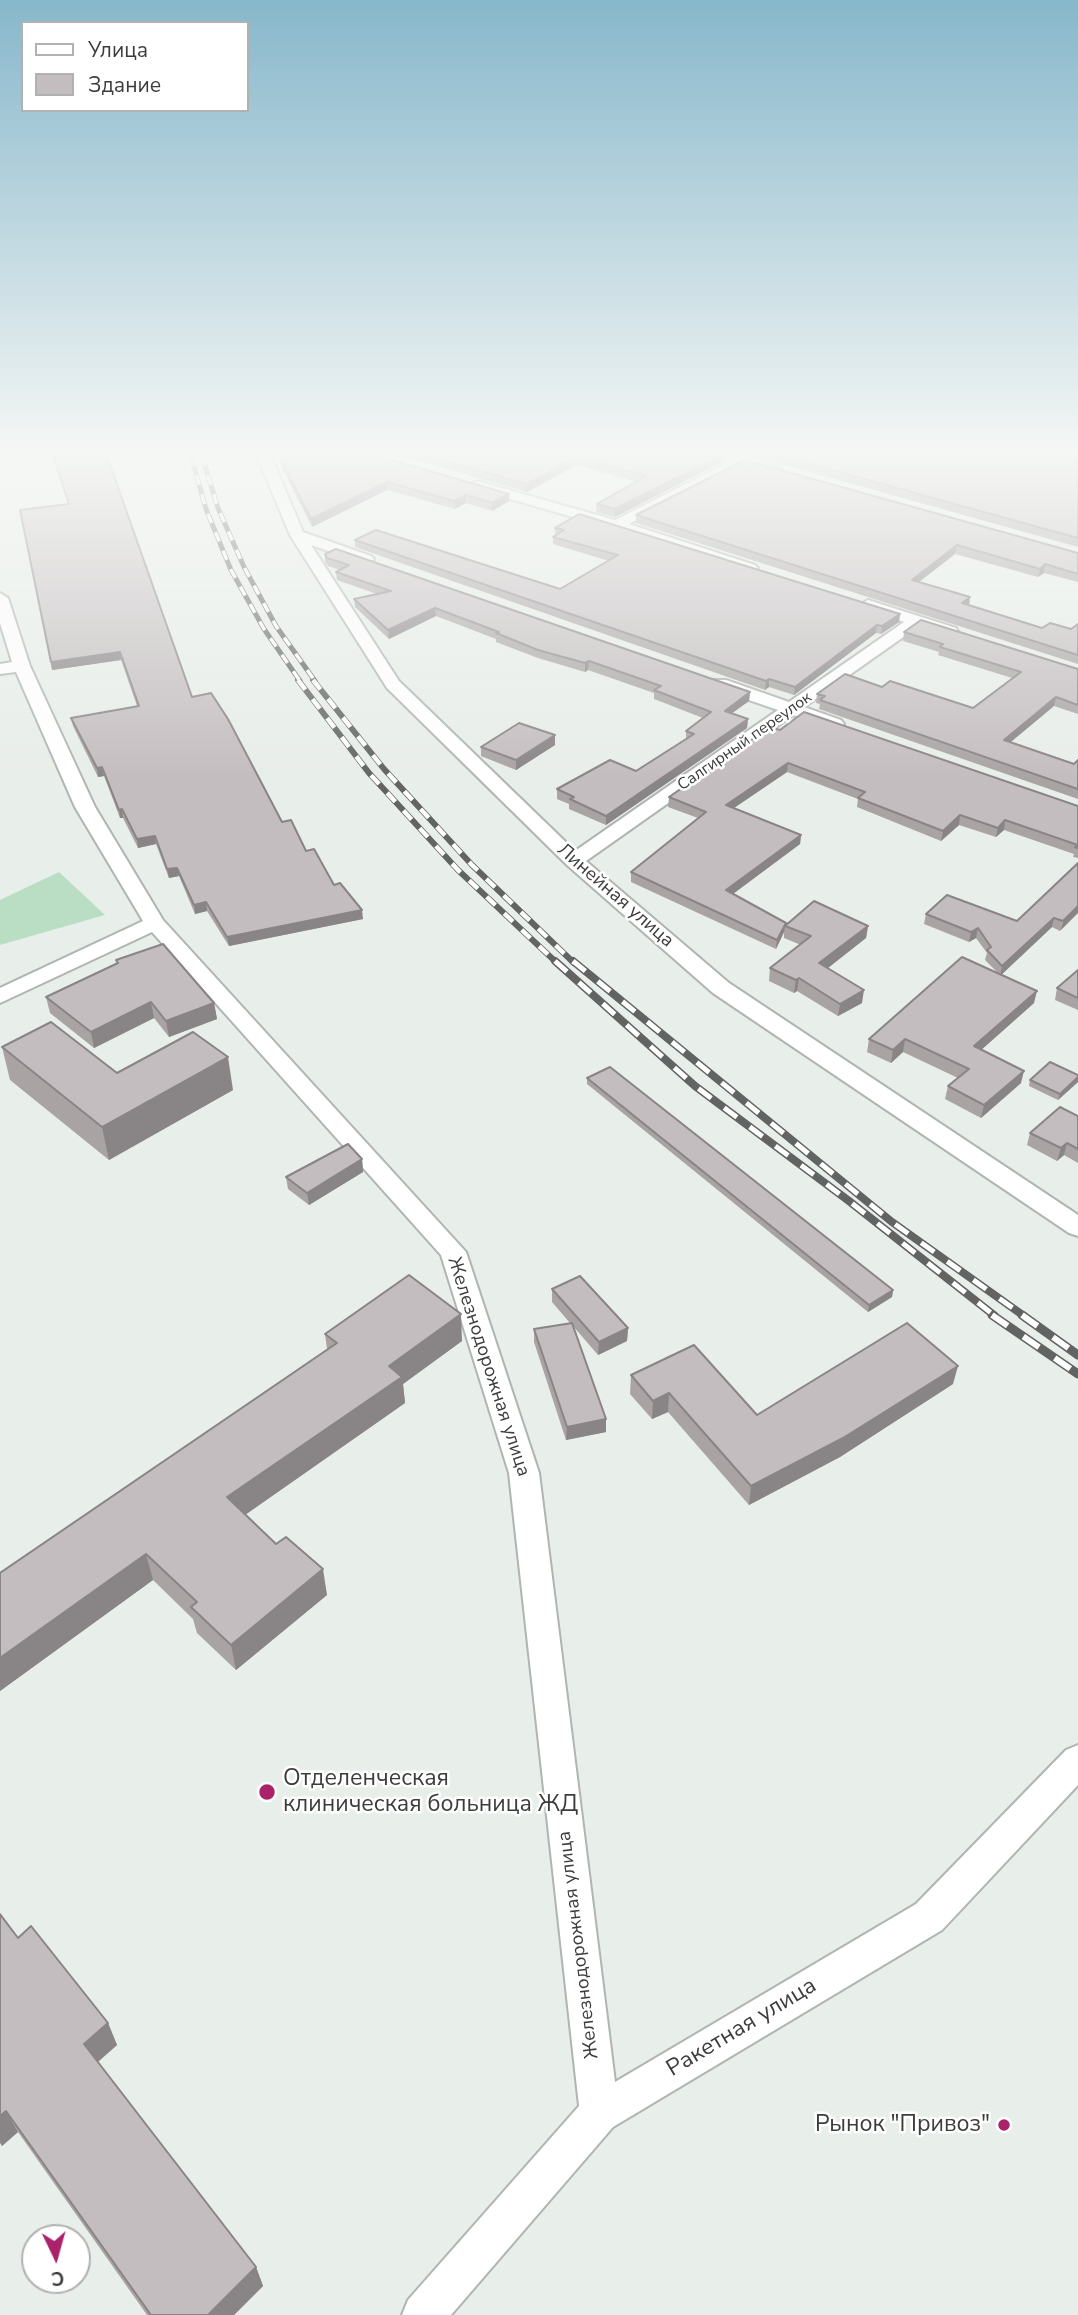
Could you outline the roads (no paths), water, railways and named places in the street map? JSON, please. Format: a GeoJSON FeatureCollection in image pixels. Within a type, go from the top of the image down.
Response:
{"type":"FeatureCollection","features":[{"type":"Feature","properties":{"kind":"street","name":"Линейная улица"},"geometry":{"type":"LineString","coordinates":[[316,564],[393,684],[574,861],[721,988],[1078,1227]]}},
{"type":"Feature","properties":{"kind":"street"},"geometry":{"type":"LineString","coordinates":[[380,564],[388,567]]}},
{"type":"Feature","properties":{"kind":"street"},"geometry":{"type":"LineString","coordinates":[[738,564],[760,571]]}},
{"type":"Feature","properties":{"kind":"street","name":"Железнодорожная улица"},"geometry":{"type":"LineString","coordinates":[[0,598],[11,667],[85,807],[155,923],[453,1252],[524,1473],[598,2113]]}},
{"type":"Feature","properties":{"kind":"street"},"geometry":{"type":"LineString","coordinates":[[851,600],[966,636]]}},
{"type":"Feature","properties":{"kind":"street","name":"Салгирный переулок"},"geometry":{"type":"LineString","coordinates":[[574,861],[916,621]]}},
{"type":"Feature","properties":{"kind":"street"},"geometry":{"type":"LineString","coordinates":[[701,677],[857,732]]}},
{"type":"Feature","properties":{"kind":"street"},"geometry":{"type":"LineString","coordinates":[[0,996],[155,923]]}},
{"type":"Feature","properties":{"kind":"street","name":"Ракетная улица"},"geometry":{"type":"LineString","coordinates":[[423,2315],[598,2113],[929,1917],[1078,1761]]}},
{"type":"Feature","properties":{"kind":"railway"},"geometry":{"type":"LineString","coordinates":[[229,564],[264,629],[300,681]]}},
{"type":"Feature","properties":{"kind":"railway"},"geometry":{"type":"LineString","coordinates":[[243,564],[276,626],[315,681]]}},
{"type":"Feature","properties":{"kind":"railway"},"geometry":{"type":"LineString","coordinates":[[298,680],[369,773],[458,870],[557,963]]}},
{"type":"Feature","properties":{"kind":"railway"},"geometry":{"type":"LineString","coordinates":[[313,680],[384,769],[472,865],[574,963]]}},
{"type":"Feature","properties":{"kind":"railway"},"geometry":{"type":"LineString","coordinates":[[555,961],[695,1086],[849,1201],[995,1316]]}},
{"type":"Feature","properties":{"kind":"railway"},"geometry":{"type":"LineString","coordinates":[[573,961],[892,1222],[1024,1316]]}},
{"type":"Feature","properties":{"kind":"railway"},"geometry":{"type":"LineString","coordinates":[[992,1315],[1078,1374]]}},
{"type":"Feature","properties":{"kind":"railway"},"geometry":{"type":"LineString","coordinates":[[1022,1315],[1078,1355]]}},
{"type":"Feature","properties":{"kind":"place","name":"Отделенческая клиническая больница ЖД"},"geometry":{"type":"Point","coordinates":[267,1792]}},
{"type":"Feature","properties":{"kind":"place","name":"Рынок \"Привоз\""},"geometry":{"type":"Point","coordinates":[1004,2125]}}]}
